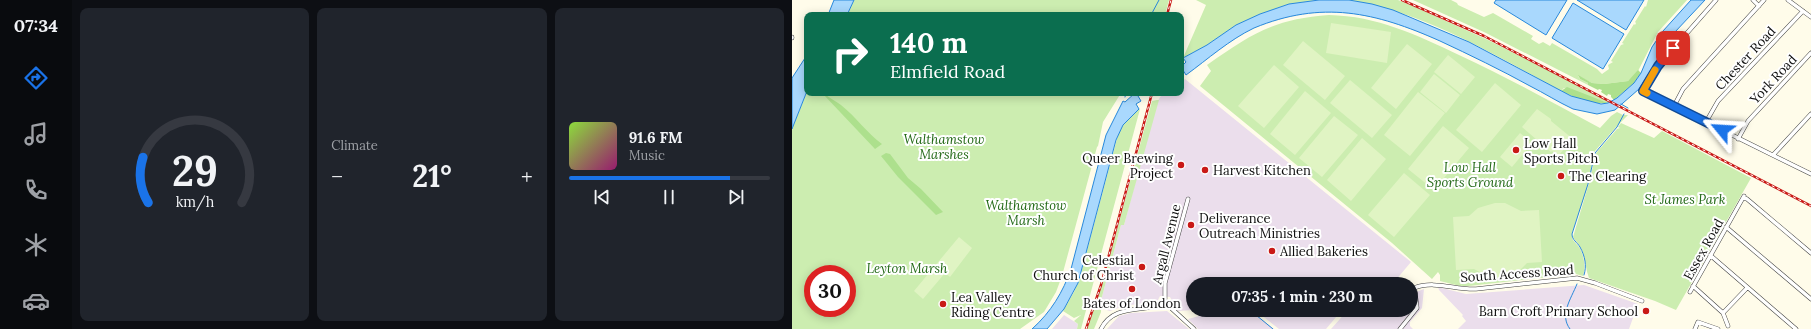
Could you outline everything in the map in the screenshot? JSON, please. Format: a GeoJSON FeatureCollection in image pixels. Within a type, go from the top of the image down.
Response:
{"type":"FeatureCollection","features":[{"type":"Feature","properties":{"kind":"street"},"geometry":{"type":"LineString","coordinates":[[1716,0],[1658,66],[1643,91],[1738,139],[1763,151],[1774,154],[1811,174]]}},
{"type":"Feature","properties":{"kind":"street"},"geometry":{"type":"LineString","coordinates":[[1753,0],[1759,6]]}},
{"type":"Feature","properties":{"kind":"street"},"geometry":{"type":"LineString","coordinates":[[1674,106],[1683,89],[1764,0]]}},
{"type":"Feature","properties":{"kind":"street"},"geometry":{"type":"LineString","coordinates":[[1788,0],[1811,17]]}},
{"type":"Feature","properties":{"kind":"street","name":"Chester Road"},"geometry":{"type":"LineString","coordinates":[[1706,122],[1718,101],[1803,11]]}},
{"type":"Feature","properties":{"kind":"street","name":"York Road"},"geometry":{"type":"LineString","coordinates":[[1738,139],[1748,121],[1811,53]]}},
{"type":"Feature","properties":{"kind":"street"},"geometry":{"type":"LineString","coordinates":[[1774,154],[1811,114]]}},
{"type":"Feature","properties":{"kind":"street","name":"Essex Road"},"geometry":{"type":"LineString","coordinates":[[1690,292],[1744,197],[1811,253]]}},
{"type":"Feature","properties":{"kind":"street","name":"Argall Avenue"},"geometry":{"type":"LineString","coordinates":[[1188,198],[1165,283],[1164,304],[1171,308],[1194,329]]}},
{"type":"Feature","properties":{"kind":"street"},"geometry":{"type":"LineString","coordinates":[[1726,228],[1811,299]]}},
{"type":"Feature","properties":{"kind":"street"},"geometry":{"type":"LineString","coordinates":[[1710,256],[1796,329]]}},
{"type":"Feature","properties":{"kind":"street","name":"South Access Road"},"geometry":{"type":"LineString","coordinates":[[1418,286],[1433,284],[1463,289],[1476,289],[1577,278],[1595,283],[1642,301]]}},
{"type":"Feature","properties":{"kind":"street"},"geometry":{"type":"LineString","coordinates":[[1693,286],[1723,313],[1728,326]]}},
{"type":"Feature","properties":{"kind":"street"},"geometry":{"type":"LineString","coordinates":[[1723,313],[1747,288]]}},
{"type":"Feature","properties":{"kind":"street"},"geometry":{"type":"LineString","coordinates":[[1101,329],[1108,319],[1120,312],[1164,304]]}},
{"type":"Feature","properties":{"kind":"street","name":"South Access Road"},"geometry":{"type":"LineString","coordinates":[[1403,328],[1411,317]]}},
{"type":"Feature","properties":{"kind":"street"},"geometry":{"type":"LineString","coordinates":[[1695,329],[1698,322],[1718,329]]}},
{"type":"Feature","properties":{"kind":"shaded area"},"geometry":{"type":"Polygon","coordinates":[[[1185,79],[1411,262],[1398,277],[1186,277],[1186,310],[1178,311],[1170,297],[1160,296],[1158,300],[1148,304],[1127,305],[1110,311],[1099,308],[1121,225],[1124,225],[1156,105],[1162,96],[1184,96],[1185,79]]]}},
{"type":"Feature","properties":{"kind":"shaded area"},"geometry":{"type":"Polygon","coordinates":[[[1584,285],[1638,304],[1629,329],[1458,329],[1466,321],[1462,316],[1463,315],[1439,290],[1438,287],[1466,294],[1584,285]]]}},
{"type":"Feature","properties":{"kind":"shaded area"},"geometry":{"type":"Polygon","coordinates":[[[1424,289],[1422,308],[1418,313],[1418,291],[1424,289]]]}},
{"type":"Feature","properties":{"kind":"shaded area"},"geometry":{"type":"Polygon","coordinates":[[[1167,311],[1189,329],[1107,329],[1119,316],[1131,313],[1167,311]]]}},
{"type":"Feature","properties":{"kind":"shaded area"},"geometry":{"type":"Polygon","coordinates":[[[1064,315],[1078,324],[1077,329],[1052,329],[1064,315]]]}},
{"type":"Feature","properties":{"kind":"shaded area"},"geometry":{"type":"Polygon","coordinates":[[[1196,317],[1259,317],[1274,329],[1198,329],[1188,319],[1196,317]]]}},
{"type":"Feature","properties":{"kind":"shaded area"},"geometry":{"type":"Polygon","coordinates":[[[1264,317],[1336,317],[1326,329],[1279,329],[1264,317]]]}},
{"type":"Feature","properties":{"kind":"shaded area"},"geometry":{"type":"Polygon","coordinates":[[[1342,317],[1414,317],[1410,322],[1410,326],[1413,329],[1331,329],[1342,317]]]}},
{"type":"Feature","properties":{"kind":"green space"},"geometry":{"type":"Polygon","coordinates":[[[854,0],[1169,0],[1166,12],[848,12],[854,0]]]}},
{"type":"Feature","properties":{"kind":"green space"},"geometry":{"type":"Polygon","coordinates":[[[1196,0],[1319,0],[1289,4],[1260,14],[1236,25],[1207,45],[1184,57],[1206,5],[1196,0]]]}},
{"type":"Feature","properties":{"kind":"green space"},"geometry":{"type":"Polygon","coordinates":[[[1346,0],[1398,0],[1488,40],[1610,102],[1608,103],[1564,88],[1561,91],[1484,49],[1401,13],[1374,5],[1346,0]]]}},
{"type":"Feature","properties":{"kind":"green space"},"geometry":{"type":"Polygon","coordinates":[[[1413,0],[1451,0],[1458,5],[1484,17],[1493,13],[1533,36],[1531,39],[1539,44],[1543,42],[1550,46],[1552,43],[1597,69],[1602,74],[1609,69],[1608,65],[1613,62],[1611,61],[1621,45],[1624,44],[1622,43],[1634,24],[1635,25],[1635,22],[1645,6],[1646,7],[1648,0],[1687,0],[1658,32],[1637,73],[1628,81],[1604,84],[1592,83],[1578,76],[1580,79],[1588,83],[1588,85],[1486,33],[1413,0]]]}},
{"type":"Feature","properties":{"kind":"green space","name":"Low Hall Sports Ground"},"geometry":{"type":"Polygon","coordinates":[[[1329,15],[1364,19],[1412,34],[1495,72],[1600,128],[1617,112],[1623,115],[1628,115],[1595,151],[1587,188],[1572,233],[1573,239],[1581,250],[1583,257],[1583,276],[1576,274],[1469,286],[1460,286],[1440,281],[1440,275],[1438,272],[1432,279],[1392,243],[1200,86],[1211,71],[1207,65],[1250,37],[1278,24],[1310,17],[1329,15]]]}},
{"type":"Feature","properties":{"kind":"green space"},"geometry":{"type":"Polygon","coordinates":[[[1331,23],[1391,32],[1387,63],[1326,53],[1331,23]]]}},
{"type":"Feature","properties":{"kind":"green space"},"geometry":{"type":"Polygon","coordinates":[[[1303,41],[1345,76],[1325,100],[1283,65],[1303,41]]]}},
{"type":"Feature","properties":{"kind":"green space"},"geometry":{"type":"Polygon","coordinates":[[[1407,44],[1432,64],[1396,109],[1371,88],[1407,44]]]}},
{"type":"Feature","properties":{"kind":"green space"},"geometry":{"type":"Polygon","coordinates":[[[1448,55],[1475,77],[1461,94],[1434,72],[1448,55]]]}},
{"type":"Feature","properties":{"kind":"green space"},"geometry":{"type":"Polygon","coordinates":[[[1274,65],[1299,87],[1264,128],[1238,106],[1274,65]]]}},
{"type":"Feature","properties":{"kind":"green space"},"geometry":{"type":"Polygon","coordinates":[[[1638,70],[1641,73],[1634,83],[1614,100],[1611,95],[1608,94],[1607,96],[1601,92],[1602,90],[1598,90],[1588,85],[1588,83],[1580,79],[1578,75],[1592,83],[1604,84],[1628,81],[1638,70]]]}},
{"type":"Feature","properties":{"kind":"green space"},"geometry":{"type":"Polygon","coordinates":[[[1434,74],[1460,95],[1446,113],[1420,92],[1434,74]]]}},
{"type":"Feature","properties":{"kind":"green space"},"geometry":{"type":"Polygon","coordinates":[[[1350,80],[1392,115],[1372,138],[1330,103],[1350,80]]]}},
{"type":"Feature","properties":{"kind":"green space"},"geometry":{"type":"Polygon","coordinates":[[[1495,83],[1521,105],[1482,152],[1456,130],[1495,83]]]}},
{"type":"Feature","properties":{"kind":"green space"},"geometry":{"type":"Polygon","coordinates":[[[1567,87],[1608,103],[1590,102],[1561,91],[1567,87]]]}},
{"type":"Feature","properties":{"kind":"green space"},"geometry":{"type":"Polygon","coordinates":[[[1305,91],[1331,113],[1295,155],[1270,134],[1305,91]]]}},
{"type":"Feature","properties":{"kind":"green space"},"geometry":{"type":"Polygon","coordinates":[[[1418,92],[1445,113],[1410,156],[1384,135],[1418,92]]]}},
{"type":"Feature","properties":{"kind":"green space"},"geometry":{"type":"Polygon","coordinates":[[[805,96],[1119,96],[1103,122],[1098,146],[1062,276],[1056,292],[1044,312],[1020,329],[792,329],[792,129],[805,96]]]}},
{"type":"Feature","properties":{"kind":"green space"},"geometry":{"type":"Polygon","coordinates":[[[825,96],[828,96],[839,104],[882,144],[875,149],[825,96]]]}},
{"type":"Feature","properties":{"kind":"green space"},"geometry":{"type":"Polygon","coordinates":[[[1159,100],[1124,225],[1121,225],[1099,308],[1101,309],[1101,312],[1094,329],[1087,329],[1103,281],[1152,101],[1159,100]]]}},
{"type":"Feature","properties":{"kind":"green space"},"geometry":{"type":"Polygon","coordinates":[[[1140,109],[1081,329],[1077,329],[1078,324],[1074,321],[1081,315],[1074,318],[1063,311],[1074,292],[1081,273],[1118,135],[1124,123],[1133,113],[1140,109]]]}},
{"type":"Feature","properties":{"kind":"green space"},"geometry":{"type":"Polygon","coordinates":[[[1537,109],[1551,119],[1551,121],[1573,139],[1558,156],[1552,151],[1551,152],[1522,127],[1537,109]]]}},
{"type":"Feature","properties":{"kind":"green space"},"geometry":{"type":"Polygon","coordinates":[[[1334,116],[1358,135],[1322,177],[1299,158],[1334,116]]]}},
{"type":"Feature","properties":{"kind":"green space","name":"St James Park"},"geometry":{"type":"Polygon","coordinates":[[[1621,123],[1654,138],[1662,131],[1751,178],[1676,310],[1589,278],[1583,252],[1573,237],[1596,153],[1617,129],[1620,128],[1618,127],[1621,123]]]}},
{"type":"Feature","properties":{"kind":"green space"},"geometry":{"type":"Polygon","coordinates":[[[1443,126],[1469,148],[1434,190],[1408,169],[1443,126]]]}},
{"type":"Feature","properties":{"kind":"green space","name":"Low Hall Sports Pitch"},"geometry":{"type":"Polygon","coordinates":[[[1520,133],[1532,143],[1512,167],[1500,157],[1520,133]]]}},
{"type":"Feature","properties":{"kind":"green space"},"geometry":{"type":"Polygon","coordinates":[[[1362,138],[1386,159],[1351,201],[1327,180],[1362,138]]]}},
{"type":"Feature","properties":{"kind":"green space"},"geometry":{"type":"Polygon","coordinates":[[[886,153],[890,154],[908,178],[943,212],[936,215],[898,177],[881,156],[886,153]]]}},
{"type":"Feature","properties":{"kind":"green space"},"geometry":{"type":"Polygon","coordinates":[[[1404,173],[1430,195],[1394,237],[1368,215],[1404,173]]]}},
{"type":"Feature","properties":{"kind":"green space"},"geometry":{"type":"Polygon","coordinates":[[[1495,203],[1505,203],[1521,211],[1539,210],[1542,262],[1527,263],[1517,273],[1499,278],[1489,277],[1474,269],[1456,270],[1453,217],[1469,216],[1478,208],[1495,203]]]}},
{"type":"Feature","properties":{"kind":"green space"},"geometry":{"type":"Polygon","coordinates":[[[959,237],[972,248],[950,277],[945,273],[923,299],[914,291],[959,237]]]}},
{"type":"Feature","properties":{"kind":"water"},"geometry":{"type":"Polygon","coordinates":[[[834,0],[854,0],[848,12],[829,12],[834,0]]]}},
{"type":"Feature","properties":{"kind":"water"},"geometry":{"type":"Polygon","coordinates":[[[1319,0],[1349,0],[1393,10],[1469,42],[1571,96],[1601,104],[1608,103],[1617,98],[1634,83],[1641,73],[1652,47],[1663,31],[1691,0],[1705,0],[1675,32],[1639,89],[1615,110],[1597,114],[1573,109],[1485,63],[1416,31],[1371,17],[1348,13],[1326,12],[1303,14],[1279,19],[1254,28],[1227,44],[1186,75],[1184,72],[1184,64],[1186,62],[1184,57],[1207,45],[1236,25],[1260,14],[1289,4],[1319,0]]]}},
{"type":"Feature","properties":{"kind":"water"},"geometry":{"type":"Polygon","coordinates":[[[1496,0],[1567,0],[1546,35],[1494,3],[1496,0]]]}},
{"type":"Feature","properties":{"kind":"water"},"geometry":{"type":"Polygon","coordinates":[[[1577,0],[1644,0],[1626,30],[1577,0]]]}},
{"type":"Feature","properties":{"kind":"water"},"geometry":{"type":"Polygon","coordinates":[[[1573,3],[1624,34],[1603,69],[1552,38],[1573,3]]]}},
{"type":"Feature","properties":{"kind":"water"},"geometry":{"type":"Polygon","coordinates":[[[804,60],[805,96],[792,129],[792,78],[804,60]]]}},
{"type":"Feature","properties":{"kind":"water"},"geometry":{"type":"Polygon","coordinates":[[[1132,96],[1138,96],[1141,101],[1136,104],[1139,109],[1123,125],[1116,140],[1078,283],[1064,309],[1047,329],[1032,329],[1051,309],[1068,277],[1106,135],[1123,101],[1125,102],[1132,96]]]}},
{"type":"Feature","properties":{"kind":"waterway"},"geometry":{"type":"LineString","coordinates":[[1153,12],[1159,0]]}},
{"type":"Feature","properties":{"kind":"waterway"},"geometry":{"type":"LineString","coordinates":[[1621,104],[1628,108]]}},
{"type":"Feature","properties":{"kind":"waterway"},"geometry":{"type":"LineString","coordinates":[[1584,275],[1584,257],[1572,234],[1588,184],[1595,153],[1617,127],[1624,114]]}},
{"type":"Feature","properties":{"kind":"waterway"},"geometry":{"type":"LineString","coordinates":[[1570,329],[1567,324],[1566,313],[1569,301],[1577,284]]}},
{"type":"Feature","properties":{"kind":"waterway"},"geometry":{"type":"LineString","coordinates":[[1258,317],[1273,329]]}},
{"type":"Feature","properties":{"kind":"railway"},"geometry":{"type":"LineString","coordinates":[[1168,12],[1171,0]]}},
{"type":"Feature","properties":{"kind":"railway"},"geometry":{"type":"LineString","coordinates":[[1402,0],[1484,36],[1811,206]]}},
{"type":"Feature","properties":{"kind":"railway"},"geometry":{"type":"LineString","coordinates":[[1086,329],[1101,285],[1151,96]]}},
{"type":"Feature","properties":{"kind":"slow traffic"},"geometry":{"type":"LineString","coordinates":[[1647,93],[1643,91],[1655,70]]}},
{"type":"Feature","properties":{"kind":"place","name":"Low Hall Sports Pitch"},"geometry":{"type":"Point","coordinates":[1516,150]}},
{"type":"Feature","properties":{"kind":"place","name":"Queer Brewing Project"},"geometry":{"type":"Point","coordinates":[1181,165]}},
{"type":"Feature","properties":{"kind":"place","name":"Harvest Kitchen"},"geometry":{"type":"Point","coordinates":[1205,170]}},
{"type":"Feature","properties":{"kind":"place","name":"The Clearing"},"geometry":{"type":"Point","coordinates":[1561,176]}},
{"type":"Feature","properties":{"kind":"place","name":"Deliverance Outreach Ministries"},"geometry":{"type":"Point","coordinates":[1191,225]}},
{"type":"Feature","properties":{"kind":"place","name":"Allied Bakeries"},"geometry":{"type":"Point","coordinates":[1272,251]}},
{"type":"Feature","properties":{"kind":"place","name":"Celestial Church of Christ"},"geometry":{"type":"Point","coordinates":[1142,267]}},
{"type":"Feature","properties":{"kind":"place","name":"Bates of London"},"geometry":{"type":"Point","coordinates":[1132,289]}},
{"type":"Feature","properties":{"kind":"place","name":"Lea Valley Riding Centre"},"geometry":{"type":"Point","coordinates":[943,304]}},
{"type":"Feature","properties":{"kind":"place","name":"Barn Croft Primary School"},"geometry":{"type":"Point","coordinates":[1646,311]}},
{"type":"Feature","properties":{"kind":"route"},"geometry":{"type":"LineString","coordinates":[[1673,48],[1650,77],[1643,91],[1722,130]]}},
{"type":"Feature","properties":{"kind":"park label","name":"Walthamstow Marshes"},"geometry":{"type":"Point","coordinates":[944,146]}},
{"type":"Feature","properties":{"kind":"park label","name":"Walthamstow Marsh"},"geometry":{"type":"Point","coordinates":[1026,212]}},
{"type":"Feature","properties":{"kind":"park label","name":"Leyton Marsh"},"geometry":{"type":"Point","coordinates":[907,268]}}]}
